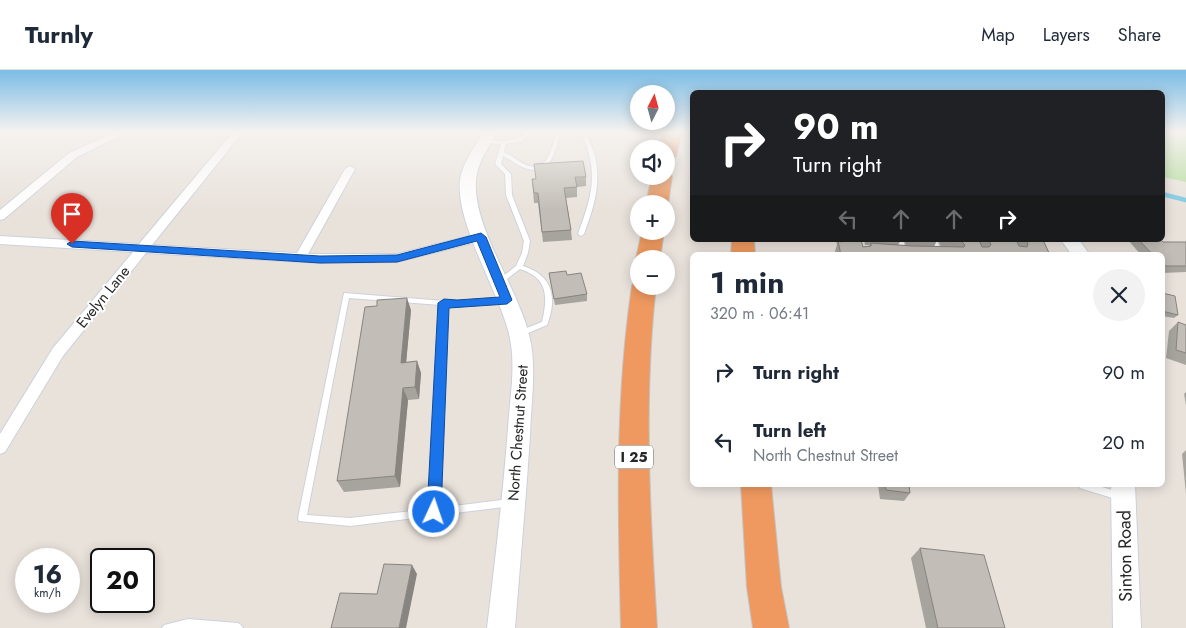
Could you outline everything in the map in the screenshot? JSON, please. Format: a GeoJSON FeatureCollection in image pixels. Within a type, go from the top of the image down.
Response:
{"type":"FeatureCollection","features":[{"type":"Feature","properties":{"kind":"highway","name":"I 25"},"geometry":{"type":"LineString","coordinates":[[639,628],[634,520],[634,378],[643,295]]}},
{"type":"Feature","properties":{"kind":"highway"},"geometry":{"type":"LineString","coordinates":[[756,487],[764,586],[771,628]]}},
{"type":"Feature","properties":{"kind":"main road","name":"North Chestnut Street"},"geometry":{"type":"LineString","coordinates":[[478,158],[472,165],[468,186],[472,212],[519,334],[522,354],[523,378],[514,502],[501,628]]}},
{"type":"Feature","properties":{"kind":"main road","name":"Sinton Road"},"geometry":{"type":"LineString","coordinates":[[1124,491],[1127,628]]}},
{"type":"Feature","properties":{"kind":"street"},"geometry":{"type":"LineString","coordinates":[[0,216],[68,158]]}},
{"type":"Feature","properties":{"kind":"street","name":"Evelyn Lane"},"geometry":{"type":"LineString","coordinates":[[0,447],[58,352],[217,158]]}},
{"type":"Feature","properties":{"kind":"street"},"geometry":{"type":"LineString","coordinates":[[300,258],[350,169]]}},
{"type":"Feature","properties":{"kind":"street"},"geometry":{"type":"LineString","coordinates":[[0,240],[300,258],[397,258],[481,237]]}},
{"type":"Feature","properties":{"kind":"lane"},"geometry":{"type":"LineString","coordinates":[[499,158],[498,164],[508,174],[509,195],[527,241],[525,253],[519,267],[499,282]]}},
{"type":"Feature","properties":{"kind":"lane"},"geometry":{"type":"LineString","coordinates":[[513,158],[529,168],[540,168],[546,164],[550,158]]}},
{"type":"Feature","properties":{"kind":"lane"},"geometry":{"type":"LineString","coordinates":[[581,234],[591,207],[597,177],[593,158]]}},
{"type":"Feature","properties":{"kind":"lane"},"geometry":{"type":"LineString","coordinates":[[894,251],[898,252]]}},
{"type":"Feature","properties":{"kind":"lane"},"geometry":{"type":"LineString","coordinates":[[519,267],[533,270],[542,278],[549,298],[545,323],[519,334]]}},
{"type":"Feature","properties":{"kind":"lane"},"geometry":{"type":"LineString","coordinates":[[507,300],[457,304],[346,295],[302,518],[350,522],[514,502]]}},
{"type":"Feature","properties":{"kind":"lane"},"geometry":{"type":"LineString","coordinates":[[434,512],[444,303]]}},
{"type":"Feature","properties":{"kind":"lane"},"geometry":{"type":"LineString","coordinates":[[1097,487],[1124,491]]}},
{"type":"Feature","properties":{"kind":"lane"},"geometry":{"type":"LineString","coordinates":[[168,628],[188,624],[238,628]]}},
{"type":"Feature","properties":{"kind":"green space"},"geometry":{"type":"Polygon","coordinates":[[[1165,158],[1186,158],[1186,182],[1165,177],[1165,158]]]}},
{"type":"Feature","properties":{"kind":"building"},"geometry":{"type":"Polygon","coordinates":[[[583,161],[586,177],[575,177],[577,187],[564,188],[571,230],[542,232],[538,193],[534,193],[532,179],[536,179],[534,164],[583,161]]]}},
{"type":"Feature","properties":{"kind":"building"},"geometry":{"type":"Polygon","coordinates":[[[838,242],[862,242],[863,247],[871,246],[871,243],[964,247],[965,245],[962,242],[980,242],[982,247],[989,247],[991,245],[990,242],[1017,242],[1019,246],[1027,247],[1027,242],[1044,242],[1049,252],[840,252],[838,242]]]}},
{"type":"Feature","properties":{"kind":"building"},"geometry":{"type":"Polygon","coordinates":[[[1141,242],[1186,242],[1186,266],[1165,266],[1165,252],[1150,252],[1141,242]]]}},
{"type":"Feature","properties":{"kind":"building"},"geometry":{"type":"Polygon","coordinates":[[[566,271],[567,275],[581,273],[587,294],[554,299],[549,273],[566,271]]]}},
{"type":"Feature","properties":{"kind":"building"},"geometry":{"type":"Polygon","coordinates":[[[1165,294],[1175,296],[1178,315],[1165,312],[1165,294]]]}},
{"type":"Feature","properties":{"kind":"building"},"geometry":{"type":"Polygon","coordinates":[[[407,298],[401,363],[417,361],[415,387],[403,388],[395,476],[337,481],[365,307],[377,306],[377,300],[407,298]]]}},
{"type":"Feature","properties":{"kind":"building"},"geometry":{"type":"Polygon","coordinates":[[[1178,322],[1186,325],[1186,353],[1176,350],[1178,322]]]}},
{"type":"Feature","properties":{"kind":"building"},"geometry":{"type":"Polygon","coordinates":[[[885,487],[909,487],[910,493],[886,490],[885,487]]]}},
{"type":"Feature","properties":{"kind":"building"},"geometry":{"type":"Polygon","coordinates":[[[920,548],[984,555],[1005,628],[938,628],[920,548]]]}},
{"type":"Feature","properties":{"kind":"building"},"geometry":{"type":"Polygon","coordinates":[[[384,564],[412,565],[399,628],[331,628],[340,593],[377,594],[384,564]]]}},
{"type":"Feature","properties":{"kind":"waterway"},"geometry":{"type":"LineString","coordinates":[[1165,195],[1186,200]]}},
{"type":"Feature","properties":{"kind":"route"},"geometry":{"type":"LineString","coordinates":[[72,244],[320,259],[397,258],[481,237],[507,300],[457,304],[444,303],[434,512]]}}]}
